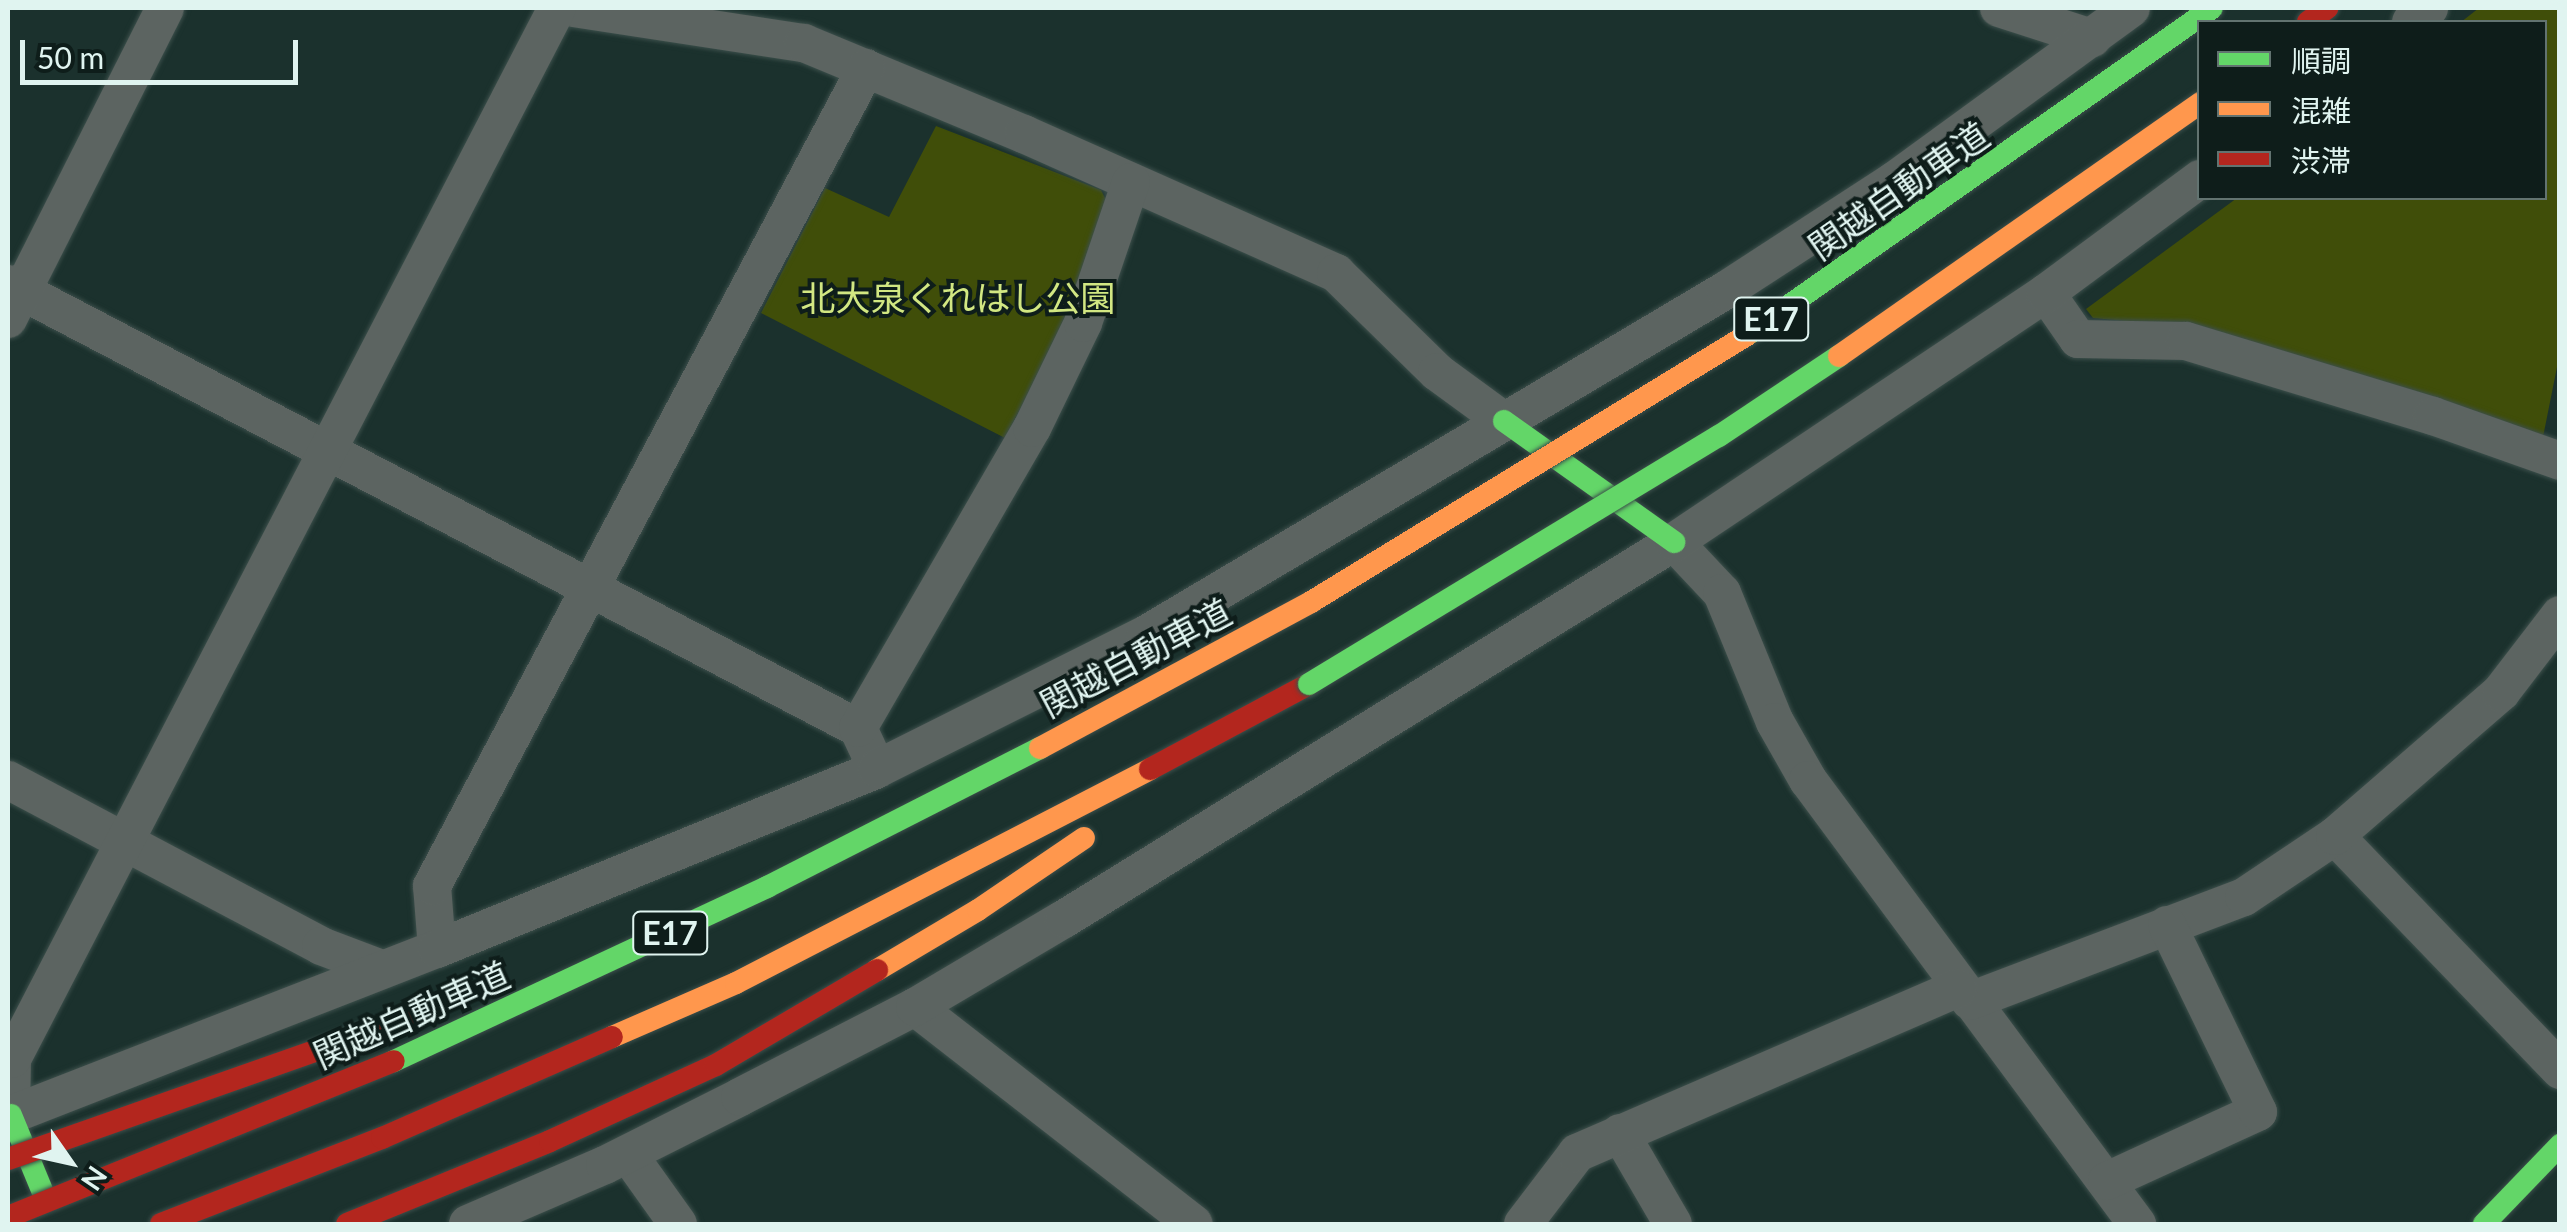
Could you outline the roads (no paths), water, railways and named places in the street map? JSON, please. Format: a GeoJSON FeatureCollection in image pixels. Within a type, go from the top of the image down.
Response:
{"type":"FeatureCollection","features":[{"type":"Feature","properties":{"kind":"main road","name":"関越自動車道"},"geometry":{"type":"LineString","coordinates":[[8,1217],[349,1081],[768,887],[1018,760],[1310,602],[1635,407],[1898,234],[2212,8]]}},
{"type":"Feature","properties":{"kind":"main road","name":"E17"},"geometry":{"type":"LineString","coordinates":[[161,1224],[382,1138],[736,983],[980,860],[1309,684],[1719,436],[1909,309],[2197,105]]}},
{"type":"Feature","properties":{"kind":"main road"},"geometry":{"type":"LineString","coordinates":[[1504,421],[1674,542]]}},
{"type":"Feature","properties":{"kind":"main road"},"geometry":{"type":"LineString","coordinates":[[1136,802],[1309,684]]}},
{"type":"Feature","properties":{"kind":"main road"},"geometry":{"type":"LineString","coordinates":[[688,898],[1018,760]]}},
{"type":"Feature","properties":{"kind":"main road"},"geometry":{"type":"LineString","coordinates":[[348,1224],[550,1142],[716,1065],[978,910],[1104,824]]}},
{"type":"Feature","properties":{"kind":"main road"},"geometry":{"type":"LineString","coordinates":[[8,1160],[441,1005]]}},
{"type":"Feature","properties":{"kind":"main road"},"geometry":{"type":"LineString","coordinates":[[9,1115],[56,1224]]}},
{"type":"Feature","properties":{"kind":"main road"},"geometry":{"type":"LineString","coordinates":[[2484,1224],[2555,1159]]}},
{"type":"Feature","properties":{"kind":"street"},"geometry":{"type":"LineString","coordinates":[[165,8],[12,298],[326,452],[858,728],[877,769]]}},
{"type":"Feature","properties":{"kind":"street"},"geometry":{"type":"LineString","coordinates":[[557,8],[10,1059],[9,1115],[437,948],[877,769],[1145,636],[1726,290],[1894,181],[2131,8]]}},
{"type":"Feature","properties":{"kind":"street"},"geometry":{"type":"LineString","coordinates":[[574,8],[804,43],[1132,182],[1336,274],[1438,372],[1504,421]]}},
{"type":"Feature","properties":{"kind":"street"},"geometry":{"type":"LineString","coordinates":[[1999,8],[2092,38]]}},
{"type":"Feature","properties":{"kind":"street"},"geometry":{"type":"LineString","coordinates":[[437,948],[432,886],[866,68]]}},
{"type":"Feature","properties":{"kind":"street"},"geometry":{"type":"LineString","coordinates":[[468,1224],[532,1213],[628,1154],[915,1007],[1674,542],[2046,292],[2197,181]]}},
{"type":"Feature","properties":{"kind":"street"},"geometry":{"type":"LineString","coordinates":[[858,728],[1032,428],[1083,324],[1132,182]]}},
{"type":"Feature","properties":{"kind":"street"},"geometry":{"type":"LineString","coordinates":[[2046,292],[2078,339],[2186,341],[2434,416],[2560,460]]}},
{"type":"Feature","properties":{"kind":"street"},"geometry":{"type":"LineString","coordinates":[[1674,542],[1722,593],[1775,722],[1808,780],[2137,1224]]}},
{"type":"Feature","properties":{"kind":"street"},"geometry":{"type":"LineString","coordinates":[[1523,1224],[1577,1153],[1620,1133],[1964,994],[2244,896],[2335,836],[2501,692],[2560,616]]}},
{"type":"Feature","properties":{"kind":"street"},"geometry":{"type":"LineString","coordinates":[[8,780],[320,946],[382,969]]}},
{"type":"Feature","properties":{"kind":"street"},"geometry":{"type":"LineString","coordinates":[[2335,836],[2560,1070]]}},
{"type":"Feature","properties":{"kind":"street"},"geometry":{"type":"LineString","coordinates":[[2107,1182],[2258,1112],[2167,925]]}},
{"type":"Feature","properties":{"kind":"street"},"geometry":{"type":"LineString","coordinates":[[915,1007],[1194,1224]]}},
{"type":"Feature","properties":{"kind":"street"},"geometry":{"type":"LineString","coordinates":[[1620,1133],[1673,1224]]}},
{"type":"Feature","properties":{"kind":"street"},"geometry":{"type":"LineString","coordinates":[[628,1154],[678,1224]]}},
{"type":"Feature","properties":{"kind":"park label","name":"北大泉くれはし公園"},"geometry":{"type":"Point","coordinates":[958,297]}}]}
